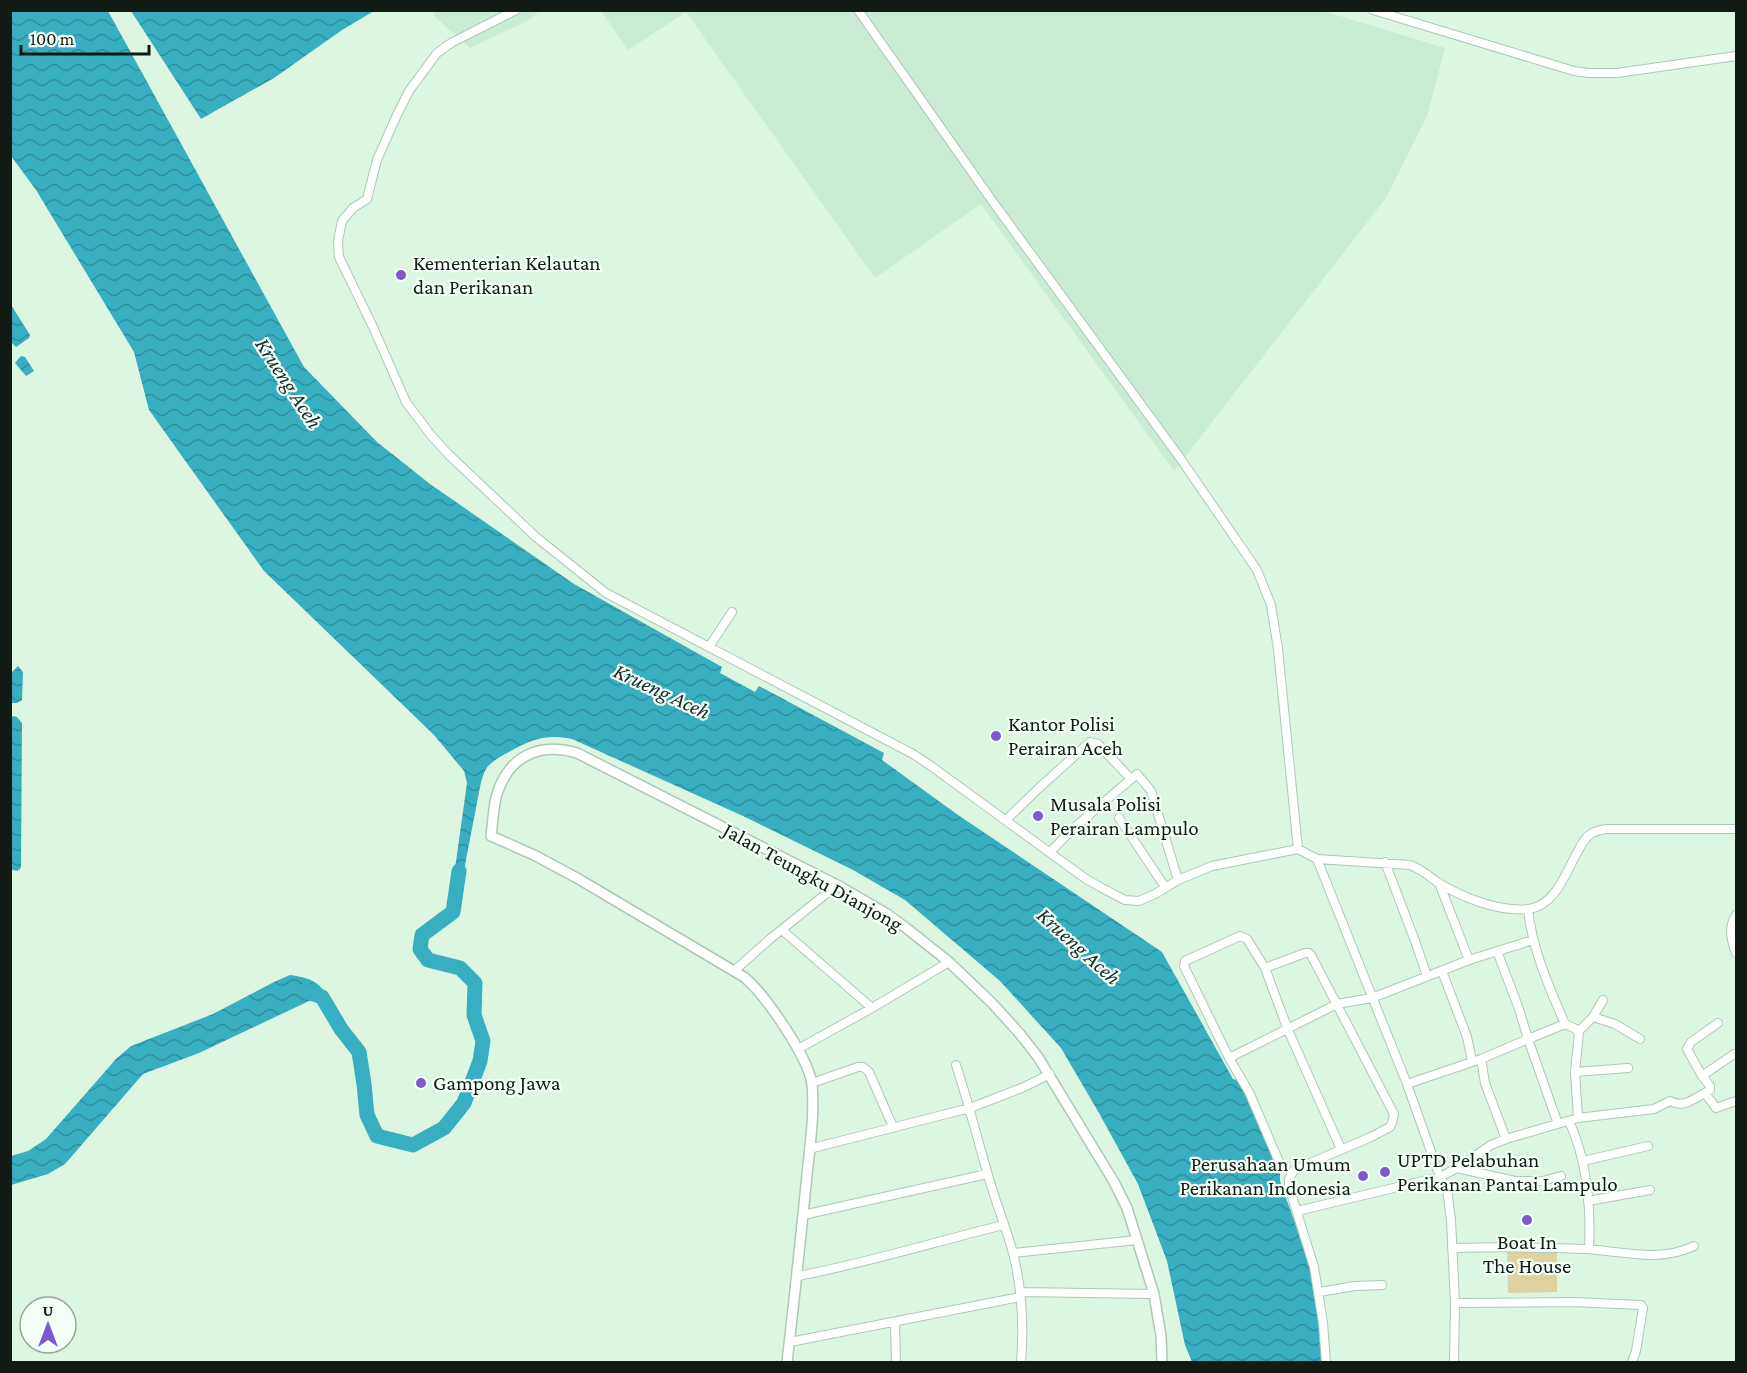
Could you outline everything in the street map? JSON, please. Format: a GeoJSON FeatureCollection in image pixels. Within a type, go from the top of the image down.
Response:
{"type":"FeatureCollection","features":[{"type":"Feature","properties":{"kind":"street"},"geometry":{"type":"LineString","coordinates":[[516,10],[451,43],[437,53],[410,91],[396,117],[380,153],[367,199],[353,208],[342,221],[338,241],[339,257],[406,402],[430,434],[536,537],[606,593],[905,750],[931,766],[1101,888],[1130,901],[1142,900],[1178,880],[1212,866],[1298,849],[1317,859],[1410,865],[1420,869],[1438,883],[1476,901],[1509,910],[1528,909],[1547,903],[1555,893],[1584,840],[1593,832],[1606,829],[1737,829]]}},
{"type":"Feature","properties":{"kind":"street"},"geometry":{"type":"LineString","coordinates":[[858,10],[993,202],[1178,455],[1257,570],[1271,605],[1278,649],[1298,849]]}},
{"type":"Feature","properties":{"kind":"street"},"geometry":{"type":"LineString","coordinates":[[1373,10],[1574,71],[1589,73],[1617,73],[1737,56]]}},
{"type":"Feature","properties":{"kind":"street"},"geometry":{"type":"LineString","coordinates":[[709,646],[732,612]]}},
{"type":"Feature","properties":{"kind":"street"},"geometry":{"type":"LineString","coordinates":[[1006,820],[1090,742],[1098,744],[1131,779]]}},
{"type":"Feature","properties":{"kind":"street","name":"Jalan Teungku Dianjong"},"geometry":{"type":"LineString","coordinates":[[734,971],[577,878],[491,836],[496,797],[506,774],[514,765],[525,755],[554,749],[565,750],[589,759],[837,885],[887,914],[949,962],[1020,1034],[1050,1074],[1114,1182],[1127,1208],[1154,1294],[1161,1336],[1162,1362]]}},
{"type":"Feature","properties":{"kind":"street"},"geometry":{"type":"LineString","coordinates":[[1050,852],[1076,826],[1137,774],[1151,790],[1178,880]]}},
{"type":"Feature","properties":{"kind":"street"},"geometry":{"type":"LineString","coordinates":[[1119,818],[1165,887]]}},
{"type":"Feature","properties":{"kind":"street"},"geometry":{"type":"LineString","coordinates":[[1317,859],[1447,1190],[1455,1303],[1454,1362]]}},
{"type":"Feature","properties":{"kind":"street"},"geometry":{"type":"LineString","coordinates":[[1385,862],[1427,976]]}},
{"type":"Feature","properties":{"kind":"street"},"geometry":{"type":"LineString","coordinates":[[1438,883],[1469,960]]}},
{"type":"Feature","properties":{"kind":"street"},"geometry":{"type":"LineString","coordinates":[[787,1362],[798,1276],[812,1083],[798,1049],[785,1027],[754,987],[734,971],[837,885]]}},
{"type":"Feature","properties":{"kind":"street"},"geometry":{"type":"LineString","coordinates":[[1528,909],[1533,940],[1548,985],[1565,1024],[1578,1032],[1575,1072],[1578,1118]]}},
{"type":"Feature","properties":{"kind":"street"},"geometry":{"type":"LineString","coordinates":[[1737,915],[1733,920],[1731,932],[1737,953]]}},
{"type":"Feature","properties":{"kind":"street"},"geometry":{"type":"LineString","coordinates":[[783,930],[872,1008]]}},
{"type":"Feature","properties":{"kind":"street"},"geometry":{"type":"LineString","coordinates":[[1280,1164],[1249,1092],[1229,1058],[1184,963],[1186,960],[1240,936],[1247,939],[1265,968],[1288,1030],[1341,1149]]}},
{"type":"Feature","properties":{"kind":"street"},"geometry":{"type":"LineString","coordinates":[[1229,1058],[1336,1004],[1372,998],[1469,960],[1533,940]]}},
{"type":"Feature","properties":{"kind":"street"},"geometry":{"type":"LineString","coordinates":[[1497,951],[1558,1124]]}},
{"type":"Feature","properties":{"kind":"street"},"geometry":{"type":"LineString","coordinates":[[1265,968],[1309,953],[1394,1114],[1390,1127],[1294,1170],[1289,1179],[1289,1187],[1319,1292],[1326,1362]]}},
{"type":"Feature","properties":{"kind":"street"},"geometry":{"type":"LineString","coordinates":[[798,1049],[949,962]]}},
{"type":"Feature","properties":{"kind":"street"},"geometry":{"type":"LineString","coordinates":[[1442,971],[1506,1139]]}},
{"type":"Feature","properties":{"kind":"street"},"geometry":{"type":"LineString","coordinates":[[1578,1032],[1593,1017],[1604,999]]}},
{"type":"Feature","properties":{"kind":"street"},"geometry":{"type":"LineString","coordinates":[[1593,1017],[1615,1024],[1640,1039]]}},
{"type":"Feature","properties":{"kind":"street"},"geometry":{"type":"LineString","coordinates":[[1297,1211],[1440,1177],[1491,1145],[1578,1118],[1654,1109],[1670,1101],[1676,1105],[1682,1105],[1710,1090],[1710,1086],[1687,1048],[1691,1042],[1718,1023]]}},
{"type":"Feature","properties":{"kind":"street"},"geometry":{"type":"LineString","coordinates":[[1407,1084],[1476,1060],[1565,1024]]}},
{"type":"Feature","properties":{"kind":"street"},"geometry":{"type":"LineString","coordinates":[[1702,1076],[1734,1053]]}},
{"type":"Feature","properties":{"kind":"street"},"geometry":{"type":"LineString","coordinates":[[956,1065],[1012,1253],[1020,1295],[1023,1329],[1021,1362]]}},
{"type":"Feature","properties":{"kind":"street"},"geometry":{"type":"LineString","coordinates":[[812,1083],[858,1066],[867,1069],[893,1127]]}},
{"type":"Feature","properties":{"kind":"street"},"geometry":{"type":"LineString","coordinates":[[1575,1072],[1628,1068]]}},
{"type":"Feature","properties":{"kind":"street"},"geometry":{"type":"LineString","coordinates":[[809,1149],[970,1108],[1050,1074]]}},
{"type":"Feature","properties":{"kind":"street"},"geometry":{"type":"LineString","coordinates":[[1705,1093],[1716,1108],[1737,1101]]}},
{"type":"Feature","properties":{"kind":"street"},"geometry":{"type":"LineString","coordinates":[[1569,1121],[1577,1138],[1583,1161],[1590,1225],[1589,1249]]}},
{"type":"Feature","properties":{"kind":"street"},"geometry":{"type":"LineString","coordinates":[[1583,1161],[1648,1146]]}},
{"type":"Feature","properties":{"kind":"street"},"geometry":{"type":"LineString","coordinates":[[1457,1168],[1515,1181],[1543,1181],[1561,1176]]}},
{"type":"Feature","properties":{"kind":"street"},"geometry":{"type":"LineString","coordinates":[[803,1215],[987,1174]]}},
{"type":"Feature","properties":{"kind":"street"},"geometry":{"type":"LineString","coordinates":[[1588,1201],[1650,1190]]}},
{"type":"Feature","properties":{"kind":"street"},"geometry":{"type":"LineString","coordinates":[[798,1276],[832,1270],[1004,1225]]}},
{"type":"Feature","properties":{"kind":"street"},"geometry":{"type":"LineString","coordinates":[[1012,1253],[1137,1240]]}},
{"type":"Feature","properties":{"kind":"street"},"geometry":{"type":"LineString","coordinates":[[1452,1248],[1589,1249],[1660,1255],[1683,1251],[1694,1246]]}},
{"type":"Feature","properties":{"kind":"street"},"geometry":{"type":"LineString","coordinates":[[1319,1292],[1355,1286],[1382,1285]]}},
{"type":"Feature","properties":{"kind":"street"},"geometry":{"type":"LineString","coordinates":[[790,1342],[1020,1295],[1154,1294]]}},
{"type":"Feature","properties":{"kind":"street"},"geometry":{"type":"LineString","coordinates":[[1455,1303],[1573,1302],[1641,1305],[1643,1308],[1632,1362]]}},
{"type":"Feature","properties":{"kind":"street"},"geometry":{"type":"LineString","coordinates":[[895,1322],[896,1362]]}},
{"type":"Feature","properties":{"kind":"shaded area"},"geometry":{"type":"Polygon","coordinates":[[[438,10],[540,11],[527,21],[470,48],[433,15],[438,10]]]}},
{"type":"Feature","properties":{"kind":"shaded area"},"geometry":{"type":"Polygon","coordinates":[[[1320,10],[1445,48],[1427,116],[1386,198],[1174,471],[981,204],[875,278],[686,12],[628,50],[601,11],[1320,10]]]}},
{"type":"Feature","properties":{"kind":"shaded area"},"geometry":{"type":"Polygon","coordinates":[[[1557,1248],[1557,1292],[1508,1293],[1507,1249],[1557,1248]]]}},
{"type":"Feature","properties":{"kind":"water","name":"Krueng Aceh"},"geometry":{"type":"Polygon","coordinates":[[[11,11],[108,11],[304,367],[377,442],[430,484],[574,584],[722,667],[720,673],[755,692],[759,686],[884,753],[882,760],[958,815],[1162,952],[1233,1079],[1242,1081],[1280,1170],[1280,1181],[1315,1279],[1323,1362],[1192,1362],[1185,1345],[1167,1261],[1138,1184],[1061,1048],[1000,981],[905,900],[853,870],[743,816],[572,739],[547,737],[525,744],[501,756],[484,773],[460,891],[452,890],[467,783],[464,771],[434,735],[264,571],[149,410],[134,352],[36,190],[11,156],[11,11]]]}},
{"type":"Feature","properties":{"kind":"water"},"geometry":{"type":"Polygon","coordinates":[[[131,11],[374,11],[342,30],[274,78],[201,119],[131,11]]]}},
{"type":"Feature","properties":{"kind":"water"},"geometry":{"type":"Polygon","coordinates":[[[11,305],[30,335],[16,347],[11,342],[11,305]]]}},
{"type":"Feature","properties":{"kind":"water"},"geometry":{"type":"Polygon","coordinates":[[[21,356],[25,357],[34,371],[26,376],[15,363],[21,356]]]}},
{"type":"Feature","properties":{"kind":"water"},"geometry":{"type":"Polygon","coordinates":[[[18,666],[23,672],[22,700],[11,703],[11,673],[18,666]]]}},
{"type":"Feature","properties":{"kind":"water"},"geometry":{"type":"Polygon","coordinates":[[[14,716],[22,723],[21,866],[17,871],[10,869],[10,718],[14,716]]]}},
{"type":"Feature","properties":{"kind":"water"},"geometry":{"type":"Polygon","coordinates":[[[290,975],[312,981],[320,986],[328,996],[309,1001],[199,1053],[143,1074],[65,1164],[48,1174],[11,1185],[11,1156],[28,1151],[46,1139],[116,1059],[131,1046],[213,1014],[290,975]]]}},
{"type":"Feature","properties":{"kind":"waterway"},"geometry":{"type":"LineString","coordinates":[[305,991],[322,997],[341,1029],[359,1052],[367,1115],[377,1136],[413,1145],[444,1128],[464,1103],[480,1061],[483,1041],[474,1015],[475,983],[460,968],[428,960],[420,949],[422,935],[453,912],[459,871]]}},
{"type":"Feature","properties":{"kind":"place","name":"Kementerian Kelautan dan Perikanan"},"geometry":{"type":"Point","coordinates":[401,275]}},
{"type":"Feature","properties":{"kind":"place","name":"Kantor Polisi Perairan Aceh"},"geometry":{"type":"Point","coordinates":[996,736]}},
{"type":"Feature","properties":{"kind":"place","name":"Musala Polisi Perairan Lampulo"},"geometry":{"type":"Point","coordinates":[1038,816]}},
{"type":"Feature","properties":{"kind":"place","name":"Gampong Jawa"},"geometry":{"type":"Point","coordinates":[421,1083]}},
{"type":"Feature","properties":{"kind":"place","name":"UPTD Pelabuhan Perikanan Pantai Lampulo"},"geometry":{"type":"Point","coordinates":[1385,1172]}},
{"type":"Feature","properties":{"kind":"place","name":"Perusahaan Umum Perikanan Indonesia"},"geometry":{"type":"Point","coordinates":[1363,1176]}},
{"type":"Feature","properties":{"kind":"place","name":"Boat In The House"},"geometry":{"type":"Point","coordinates":[1527,1220]}}]}
